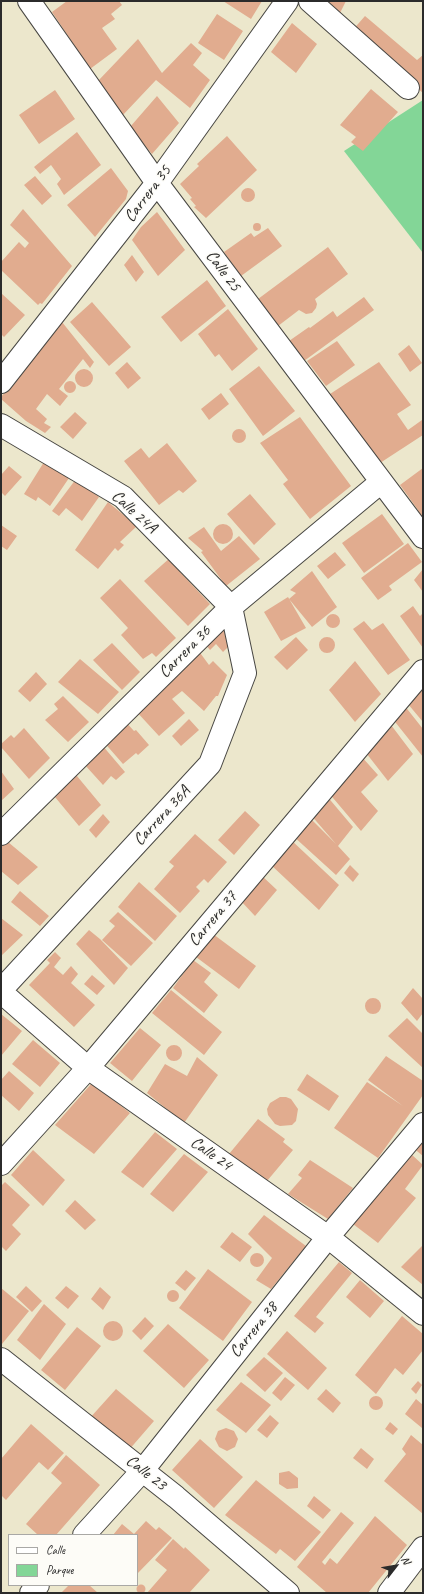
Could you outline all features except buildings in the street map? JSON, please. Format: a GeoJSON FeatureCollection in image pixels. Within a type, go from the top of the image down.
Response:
{"type":"FeatureCollection","features":[{"type":"Feature","properties":{"kind":"street","name":"Calle 25"},"geometry":{"type":"LineString","coordinates":[[30,1],[157,183],[423,537]]}},
{"type":"Feature","properties":{"kind":"street","name":"Carrera 35"},"geometry":{"type":"LineString","coordinates":[[1,382],[157,183],[287,1]]}},
{"type":"Feature","properties":{"kind":"street"},"geometry":{"type":"LineString","coordinates":[[310,1],[408,88]]}},
{"type":"Feature","properties":{"kind":"street","name":"Calle 24A"},"geometry":{"type":"LineString","coordinates":[[1,424],[123,497],[231,607]]}},
{"type":"Feature","properties":{"kind":"street","name":"Carrera 36"},"geometry":{"type":"LineString","coordinates":[[1,834],[231,607],[381,482]]}},
{"type":"Feature","properties":{"kind":"street","name":"Carrera 36A"},"geometry":{"type":"LineString","coordinates":[[1,991],[210,764],[245,674],[231,607]]}},
{"type":"Feature","properties":{"kind":"street","name":"Carrera 37"},"geometry":{"type":"LineString","coordinates":[[1,1164],[88,1068],[423,671]]}},
{"type":"Feature","properties":{"kind":"street","name":"Calle 24"},"geometry":{"type":"LineString","coordinates":[[1,991],[88,1068],[328,1237],[423,1314]]}},
{"type":"Feature","properties":{"kind":"street","name":"Carrera 38"},"geometry":{"type":"LineString","coordinates":[[85,1534],[143,1470],[328,1237],[423,1124]]}},
{"type":"Feature","properties":{"kind":"street","name":"Calle 23"},"geometry":{"type":"LineString","coordinates":[[1,1359],[143,1470],[288,1593]]}},
{"type":"Feature","properties":{"kind":"street"},"geometry":{"type":"LineString","coordinates":[[389,1593],[423,1548]]}},
{"type":"Feature","properties":{"kind":"green space"},"geometry":{"type":"Polygon","coordinates":[[[423,100],[423,253],[344,151],[423,100]]]}}]}
